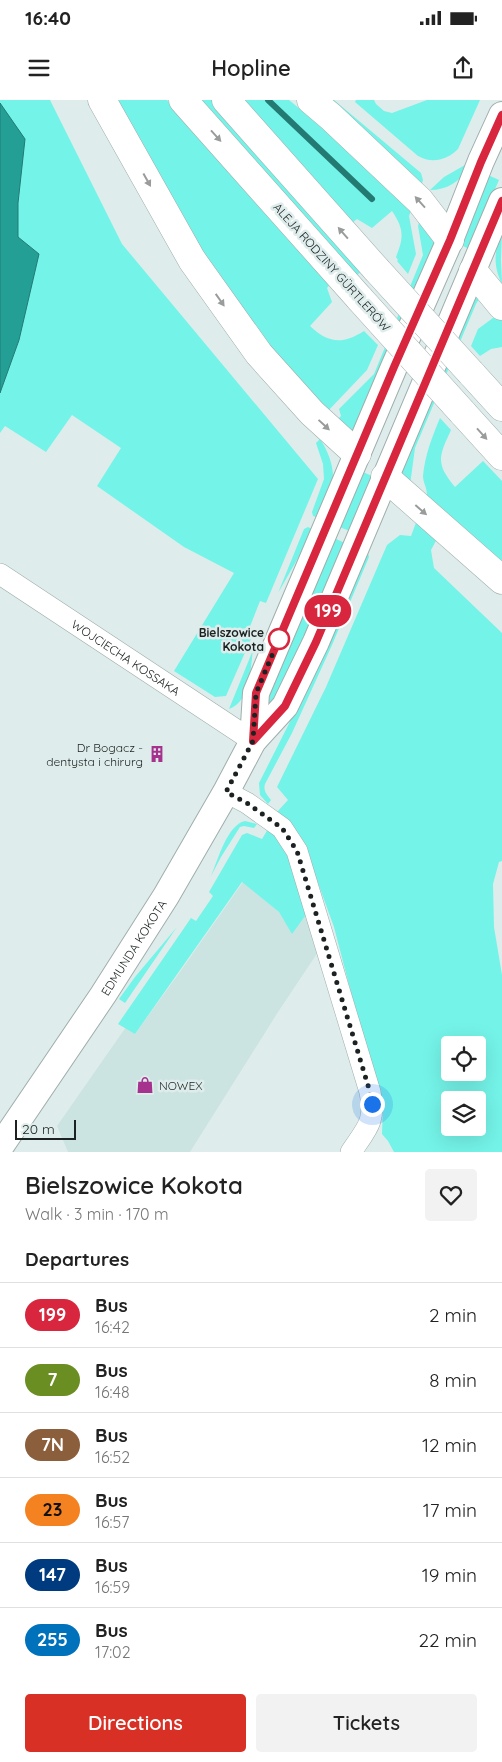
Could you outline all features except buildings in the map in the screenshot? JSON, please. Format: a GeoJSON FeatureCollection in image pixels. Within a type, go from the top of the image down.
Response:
{"type":"FeatureCollection","features":[{"type":"Feature","properties":{"kind":"main road"},"geometry":{"type":"LineString","coordinates":[[102,100],[192,260],[258,354],[312,413],[357,454]]}},
{"type":"Feature","properties":{"kind":"main road","name":"ALEJA RODZINY GÜRTLERÓW"},"geometry":{"type":"LineString","coordinates":[[184,100],[502,456]]}},
{"type":"Feature","properties":{"kind":"main road"},"geometry":{"type":"LineString","coordinates":[[226,100],[502,407]]}},
{"type":"Feature","properties":{"kind":"main road"},"geometry":{"type":"LineString","coordinates":[[311,100],[420,202],[450,240]]}},
{"type":"Feature","properties":{"kind":"main road"},"geometry":{"type":"LineString","coordinates":[[473,271],[502,306]]}},
{"type":"Feature","properties":{"kind":"main road"},"geometry":{"type":"LineString","coordinates":[[385,477],[502,580]]}},
{"type":"Feature","properties":{"kind":"street","name":"EDMUNDA KOKOTA"},"geometry":{"type":"LineString","coordinates":[[253,741],[256,693],[502,115]]}},
{"type":"Feature","properties":{"kind":"street","name":"EDMUNDA KOKOTA"},"geometry":{"type":"LineString","coordinates":[[0,1147],[111,982],[166,896],[253,741],[285,706],[316,642],[502,201]]}},
{"type":"Feature","properties":{"kind":"street"},"geometry":{"type":"LineString","coordinates":[[450,240],[473,271]]}},
{"type":"Feature","properties":{"kind":"street"},"geometry":{"type":"LineString","coordinates":[[357,454],[385,477]]}},
{"type":"Feature","properties":{"kind":"street","name":"WOJCIECHA KOSSAKA"},"geometry":{"type":"LineString","coordinates":[[0,574],[253,741]]}},
{"type":"Feature","properties":{"kind":"street"},"geometry":{"type":"LineString","coordinates":[[226,792],[247,803],[282,828],[297,851],[370,1092],[373,1114],[370,1124],[351,1152]]}},
{"type":"Feature","properties":{"kind":"shaded area"},"geometry":{"type":"Polygon","coordinates":[[[0,100],[50,100],[122,244],[318,479],[266,603],[260,601],[249,629],[254,632],[226,696],[215,697],[174,671],[234,573],[184,547],[97,486],[121,448],[72,415],[46,452],[5,426],[0,433],[0,393],[19,340],[39,254],[18,237],[18,203],[24,140],[0,103],[0,100]]]}},
{"type":"Feature","properties":{"kind":"shaded area"},"geometry":{"type":"Polygon","coordinates":[[[114,100],[167,100],[331,283],[327,288],[332,302],[310,326],[323,336],[336,340],[349,339],[364,331],[378,345],[367,370],[327,412],[305,389],[231,300],[114,100]]]}},
{"type":"Feature","properties":{"kind":"shaded area"},"geometry":{"type":"Polygon","coordinates":[[[198,100],[213,100],[364,269],[355,277],[198,100]]]}},
{"type":"Feature","properties":{"kind":"shaded area"},"geometry":{"type":"Polygon","coordinates":[[[243,100],[289,100],[346,147],[411,211],[409,216],[416,254],[408,274],[397,261],[396,257],[402,233],[392,211],[372,228],[357,219],[352,223],[243,100]]]}},
{"type":"Feature","properties":{"kind":"shaded area"},"geometry":{"type":"Polygon","coordinates":[[[319,100],[334,100],[421,173],[423,180],[421,187],[319,100]]]}},
{"type":"Feature","properties":{"kind":"shaded area"},"geometry":{"type":"Polygon","coordinates":[[[356,100],[374,100],[384,111],[392,113],[427,100],[480,100],[458,149],[449,156],[439,160],[429,160],[418,156],[355,102],[356,100]]]}},
{"type":"Feature","properties":{"kind":"shaded area"},"geometry":{"type":"Polygon","coordinates":[[[0,103],[25,139],[18,203],[18,237],[39,254],[19,340],[0,393],[0,103]]]}},
{"type":"Feature","properties":{"kind":"shaded area"},"geometry":{"type":"Polygon","coordinates":[[[465,165],[468,166],[457,181],[447,187],[430,190],[444,177],[465,165]]]}},
{"type":"Feature","properties":{"kind":"shaded area"},"geometry":{"type":"Polygon","coordinates":[[[488,175],[499,180],[469,249],[459,244],[488,175]]]}},
{"type":"Feature","properties":{"kind":"shaded area"},"geometry":{"type":"Polygon","coordinates":[[[420,219],[437,238],[352,436],[336,421],[341,416],[339,409],[374,374],[423,255],[418,226],[420,219]]]}},
{"type":"Feature","properties":{"kind":"shaded area"},"geometry":{"type":"Polygon","coordinates":[[[502,229],[502,284],[497,270],[496,257],[502,229]]]}},
{"type":"Feature","properties":{"kind":"shaded area"},"geometry":{"type":"Polygon","coordinates":[[[474,293],[481,296],[415,448],[410,485],[399,472],[474,293]]]}},
{"type":"Feature","properties":{"kind":"shaded area"},"geometry":{"type":"Polygon","coordinates":[[[497,315],[502,321],[502,347],[491,349],[480,356],[471,346],[478,329],[497,315]]]}},
{"type":"Feature","properties":{"kind":"shaded area"},"geometry":{"type":"Polygon","coordinates":[[[440,418],[451,430],[441,459],[444,472],[455,487],[483,461],[502,481],[502,565],[426,499],[427,493],[423,479],[425,461],[440,418]]]}},
{"type":"Feature","properties":{"kind":"shaded area"},"geometry":{"type":"Polygon","coordinates":[[[320,439],[330,459],[333,481],[319,518],[313,516],[312,512],[324,479],[323,464],[316,443],[320,439]]]}},
{"type":"Feature","properties":{"kind":"shaded area"},"geometry":{"type":"Polygon","coordinates":[[[363,472],[372,476],[350,531],[339,527],[363,472]]]}},
{"type":"Feature","properties":{"kind":"shaded area"},"geometry":{"type":"Polygon","coordinates":[[[417,520],[438,537],[431,550],[434,568],[502,633],[502,861],[499,862],[493,884],[494,927],[502,975],[502,1152],[394,1152],[382,1134],[383,1107],[334,927],[309,858],[277,812],[288,800],[277,787],[326,687],[387,545],[400,535],[411,536],[417,520]]]}},
{"type":"Feature","properties":{"kind":"shaded area"},"geometry":{"type":"Polygon","coordinates":[[[308,527],[314,530],[278,593],[304,529],[308,527]]]}},
{"type":"Feature","properties":{"kind":"shaded area"},"geometry":{"type":"Polygon","coordinates":[[[334,538],[345,543],[292,668],[264,723],[269,691],[334,538]]]}},
{"type":"Feature","properties":{"kind":"shaded area"},"geometry":{"type":"Polygon","coordinates":[[[365,552],[368,553],[369,557],[332,645],[292,733],[265,784],[265,791],[271,800],[268,804],[260,795],[259,783],[308,686],[365,552]]]}},
{"type":"Feature","properties":{"kind":"shaded area"},"geometry":{"type":"Polygon","coordinates":[[[253,650],[250,675],[245,692],[242,699],[229,709],[253,650]]]}},
{"type":"Feature","properties":{"kind":"shaded area"},"geometry":{"type":"Polygon","coordinates":[[[245,821],[257,824],[254,828],[240,827],[211,876],[228,836],[233,829],[245,821]]]}},
{"type":"Feature","properties":{"kind":"shaded area"},"geometry":{"type":"Polygon","coordinates":[[[268,829],[284,842],[308,912],[292,934],[279,912],[242,882],[135,1034],[118,1024],[191,918],[196,921],[213,896],[209,892],[242,835],[247,833],[262,839],[268,829]]]}},
{"type":"Feature","properties":{"kind":"shaded area"},"geometry":{"type":"Polygon","coordinates":[[[243,882],[279,912],[292,933],[308,912],[318,952],[190,1152],[68,1152],[57,1126],[126,1027],[135,1034],[243,882]]]}},
{"type":"Feature","properties":{"kind":"shaded area"},"geometry":{"type":"Polygon","coordinates":[[[177,927],[125,1003],[119,999],[135,977],[177,927]]]}},
{"type":"Feature","properties":{"kind":"waterway"},"geometry":{"type":"LineString","coordinates":[[268,100],[372,199]]}},
{"type":"Feature","properties":{"kind":"bus line","name":"199"},"geometry":{"type":"LineString","coordinates":[[502,115],[256,693],[253,741],[285,706],[316,642],[502,201]]}},
{"type":"Feature","properties":{"kind":"place","name":"Bielszowice Kokota"},"geometry":{"type":"Point","coordinates":[279,639]}},
{"type":"Feature","properties":{"kind":"place","name":"Dr Bogacz - dentysta i chirurg"},"geometry":{"type":"Point","coordinates":[157,754]}},
{"type":"Feature","properties":{"kind":"place","name":"NOWEX"},"geometry":{"type":"Point","coordinates":[145,1085]}},
{"type":"Feature","properties":{"kind":"route"},"geometry":{"type":"LineString","coordinates":[[279,639],[256,693],[253,741],[226,792],[247,803],[282,828],[297,851],[372,1104]]}}]}
